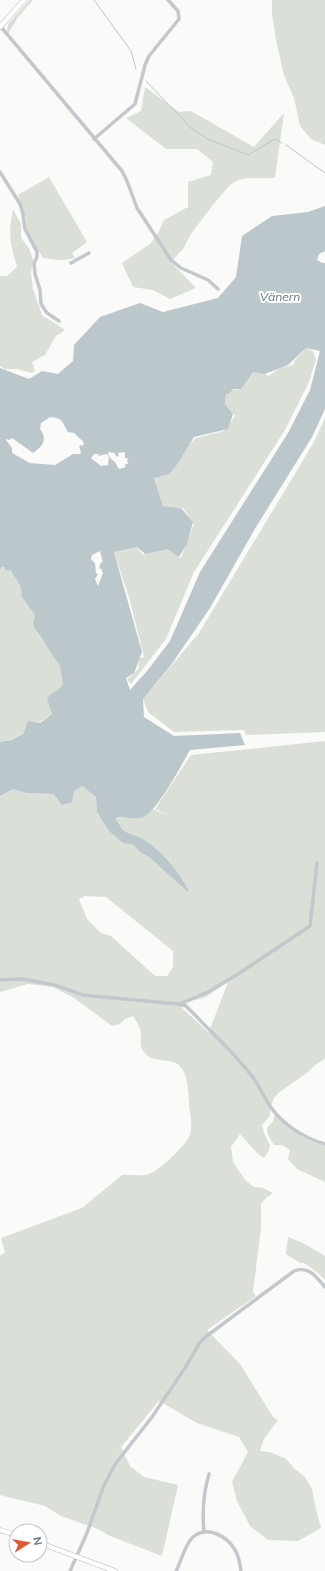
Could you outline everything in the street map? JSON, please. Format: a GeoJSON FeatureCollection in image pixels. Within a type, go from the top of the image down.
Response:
{"type":"FeatureCollection","features":[{"type":"Feature","properties":{"kind":"street"},"geometry":{"type":"LineString","coordinates":[[24,0],[0,27],[125,176],[137,208],[171,260],[182,268],[208,280],[218,289]]}},
{"type":"Feature","properties":{"kind":"street"},"geometry":{"type":"LineString","coordinates":[[94,139],[135,104],[144,65],[149,56],[179,18],[178,12],[168,0]]}},
{"type":"Feature","properties":{"kind":"street"},"geometry":{"type":"LineString","coordinates":[[0,172],[20,204],[25,229],[37,252],[34,270],[36,282],[40,290],[41,304],[47,313],[59,321]]}},
{"type":"Feature","properties":{"kind":"street"},"geometry":{"type":"LineString","coordinates":[[71,263],[89,253]]}},
{"type":"Feature","properties":{"kind":"street"},"geometry":{"type":"LineString","coordinates":[[180,1004],[208,992],[310,926],[317,863]]}},
{"type":"Feature","properties":{"kind":"street"},"geometry":{"type":"LineString","coordinates":[[0,980],[22,979],[55,985],[83,995],[180,1004],[186,1006],[251,1074],[270,1107],[278,1116],[310,1140],[325,1144]]}},
{"type":"Feature","properties":{"kind":"street"},"geometry":{"type":"LineString","coordinates":[[70,1571],[87,1533],[104,1485],[116,1463],[152,1417],[204,1338],[294,1271],[302,1269],[310,1271],[325,1287]]}},
{"type":"Feature","properties":{"kind":"street"},"geometry":{"type":"LineString","coordinates":[[204,1532],[202,1508],[205,1487],[209,1474]]}},
{"type":"Feature","properties":{"kind":"street"},"geometry":{"type":"LineString","coordinates":[[176,1571],[192,1538],[204,1532],[213,1532],[220,1535],[231,1544],[237,1555],[242,1571]]}},
{"type":"Feature","properties":{"kind":"street"},"geometry":{"type":"LineString","coordinates":[[48,1546],[115,1571]]}},
{"type":"Feature","properties":{"kind":"shaded area"},"geometry":{"type":"Polygon","coordinates":[[[29,0],[33,0],[18,17],[8,34],[8,24],[29,0]]]}},
{"type":"Feature","properties":{"kind":"shaded area"},"geometry":{"type":"Polygon","coordinates":[[[272,0],[325,0],[325,145],[311,139],[300,126],[294,98],[284,75],[277,45],[272,14],[272,0]]]}},
{"type":"Feature","properties":{"kind":"shaded area"},"geometry":{"type":"Polygon","coordinates":[[[145,87],[179,112],[191,111],[254,147],[284,113],[275,178],[247,178],[238,180],[230,185],[191,234],[183,249],[171,262],[196,288],[170,299],[153,290],[133,287],[122,263],[150,244],[157,235],[164,220],[188,207],[188,182],[211,175],[213,162],[197,149],[166,149],[126,118],[141,111],[145,87]]]}},
{"type":"Feature","properties":{"kind":"shaded area"},"geometry":{"type":"Polygon","coordinates":[[[49,177],[87,242],[72,253],[75,258],[59,260],[43,258],[27,233],[26,218],[18,195],[49,177]]]}},
{"type":"Feature","properties":{"kind":"shaded area"},"geometry":{"type":"Polygon","coordinates":[[[13,209],[21,224],[21,238],[29,248],[33,259],[31,274],[33,289],[42,315],[65,330],[56,336],[45,355],[32,362],[35,371],[31,373],[17,369],[5,369],[0,366],[0,276],[7,276],[17,267],[10,238],[13,209]]]}},
{"type":"Feature","properties":{"kind":"shaded area"},"geometry":{"type":"Polygon","coordinates":[[[306,348],[313,351],[316,360],[309,382],[285,430],[194,572],[166,639],[131,684],[127,680],[138,669],[139,658],[144,657],[129,597],[114,552],[137,547],[143,555],[164,547],[181,558],[194,524],[183,508],[163,506],[154,478],[196,438],[224,431],[235,416],[225,404],[226,394],[230,394],[230,390],[241,389],[246,375],[258,369],[268,376],[280,368],[293,365],[295,360],[306,348]]]}},
{"type":"Feature","properties":{"kind":"shaded area"},"geometry":{"type":"Polygon","coordinates":[[[325,418],[325,732],[246,735],[244,730],[174,732],[148,712],[143,699],[199,633],[314,442],[325,418]]]}},
{"type":"Feature","properties":{"kind":"shaded area"},"geometry":{"type":"Polygon","coordinates":[[[2,567],[10,571],[19,583],[21,596],[35,615],[35,628],[38,634],[60,665],[64,684],[59,690],[51,694],[52,714],[15,738],[0,742],[0,570],[2,567]]]}},
{"type":"Feature","properties":{"kind":"shaded area"},"geometry":{"type":"Polygon","coordinates":[[[325,741],[325,1059],[278,1093],[273,1100],[269,1117],[262,1125],[270,1145],[264,1158],[258,1154],[240,1134],[231,1147],[233,1162],[245,1180],[254,1187],[263,1188],[273,1193],[261,1204],[261,1228],[253,1292],[256,1296],[207,1330],[240,1364],[273,1417],[278,1420],[264,1439],[260,1451],[269,1452],[285,1458],[305,1477],[312,1489],[321,1528],[298,1541],[268,1540],[250,1526],[237,1501],[232,1482],[248,1452],[239,1437],[197,1423],[159,1401],[121,1447],[130,1466],[144,1477],[178,1485],[162,1556],[110,1536],[98,1529],[61,1516],[45,1506],[0,1495],[0,1256],[5,1252],[1,1238],[82,1208],[122,1175],[146,1175],[156,1170],[182,1147],[189,1137],[191,1124],[187,1083],[183,1069],[176,1063],[147,1056],[142,1050],[140,1030],[133,1016],[125,1019],[120,1024],[112,1026],[74,998],[53,987],[28,984],[0,992],[0,796],[13,789],[26,793],[54,794],[58,799],[82,786],[96,797],[97,812],[123,843],[134,845],[189,891],[174,868],[159,852],[144,840],[123,830],[116,818],[135,818],[143,816],[152,809],[172,817],[155,809],[191,755],[325,741]],[[85,896],[79,899],[87,919],[101,933],[111,936],[155,976],[167,976],[173,967],[173,951],[106,897],[85,896]],[[228,982],[204,998],[189,1001],[181,1007],[208,1032],[209,1032],[228,982]]]}},
{"type":"Feature","properties":{"kind":"shaded area"},"geometry":{"type":"Polygon","coordinates":[[[275,1113],[301,1136],[325,1146],[325,1182],[297,1169],[288,1159],[290,1150],[282,1145],[274,1145],[268,1135],[267,1128],[273,1121],[275,1113]]]}},
{"type":"Feature","properties":{"kind":"shaded area"},"geometry":{"type":"Polygon","coordinates":[[[288,1237],[303,1243],[325,1256],[325,1280],[304,1263],[300,1263],[286,1254],[288,1237]]]}},
{"type":"Feature","properties":{"kind":"water","name":"Vänern"},"geometry":{"type":"Polygon","coordinates":[[[325,206],[325,251],[319,254],[317,260],[325,263],[325,409],[312,437],[256,527],[210,608],[171,665],[143,699],[144,717],[174,736],[240,733],[245,745],[190,750],[169,787],[149,813],[140,818],[118,817],[116,819],[123,830],[145,840],[160,852],[180,876],[189,891],[187,891],[150,858],[139,851],[134,845],[123,843],[109,831],[97,812],[96,797],[82,786],[74,791],[72,802],[62,805],[54,794],[26,793],[13,789],[0,796],[0,742],[11,740],[23,734],[28,721],[40,723],[52,714],[47,698],[63,684],[60,666],[34,627],[33,623],[35,615],[21,596],[19,583],[11,571],[5,570],[4,567],[0,570],[0,368],[29,379],[42,371],[58,374],[73,361],[74,345],[100,317],[140,303],[163,312],[218,298],[236,277],[242,236],[272,216],[308,212],[325,206]],[[306,348],[288,365],[265,374],[253,372],[241,389],[233,389],[229,394],[226,394],[225,404],[233,414],[228,429],[194,437],[176,466],[169,474],[154,478],[163,506],[181,508],[193,522],[187,544],[179,557],[167,549],[145,554],[137,547],[114,552],[142,652],[134,673],[126,678],[130,690],[170,641],[200,572],[288,433],[310,390],[320,351],[306,348]],[[50,417],[41,423],[40,429],[44,436],[42,445],[33,453],[12,438],[9,440],[7,439],[6,440],[12,448],[12,453],[30,463],[55,465],[73,454],[80,454],[81,452],[79,446],[83,446],[84,443],[74,433],[68,432],[58,418],[50,417]],[[109,452],[108,454],[119,469],[126,467],[125,464],[128,464],[127,460],[129,459],[125,458],[124,452],[118,453],[119,455],[117,457],[114,453],[109,452]],[[94,454],[91,458],[101,466],[108,465],[109,457],[107,454],[98,456],[99,454],[94,454]],[[100,551],[92,555],[91,559],[95,563],[96,573],[98,574],[95,579],[98,586],[103,573],[101,568],[99,569],[101,562],[103,563],[100,551]]]}},
{"type":"Feature","properties":{"kind":"waterway"},"geometry":{"type":"LineString","coordinates":[[94,0],[131,51],[136,69]]}},
{"type":"Feature","properties":{"kind":"waterway"},"geometry":{"type":"LineString","coordinates":[[146,81],[192,129],[208,139],[248,155],[275,139],[282,143]]}},
{"type":"Feature","properties":{"kind":"waterway"},"geometry":{"type":"LineString","coordinates":[[286,145],[325,173]]}}]}
